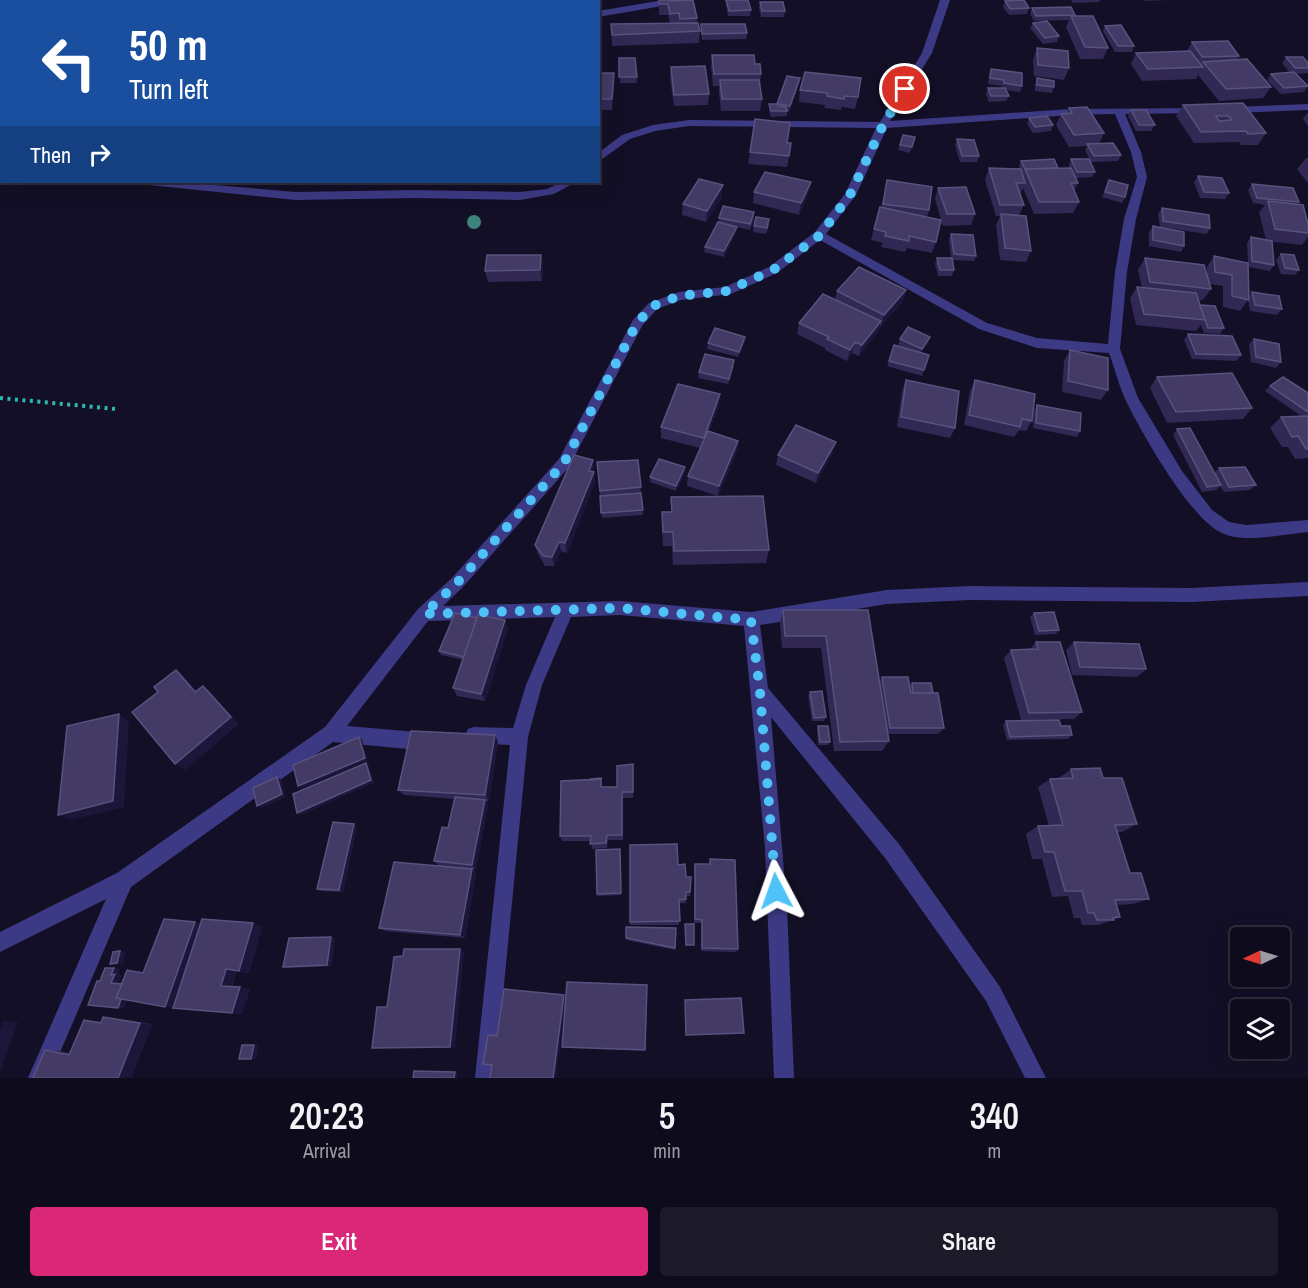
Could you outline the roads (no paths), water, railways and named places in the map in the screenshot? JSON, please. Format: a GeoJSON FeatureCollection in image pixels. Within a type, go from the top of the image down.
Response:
{"type":"FeatureCollection","features":[{"type":"Feature","properties":{"kind":"street"},"geometry":{"type":"LineString","coordinates":[[600,14],[681,0]]}},
{"type":"Feature","properties":{"kind":"street"},"geometry":{"type":"LineString","coordinates":[[0,942],[124,880],[331,733],[424,614],[457,583],[564,463],[637,323],[653,306],[679,296],[727,291],[773,270],[819,236],[850,195],[883,125],[927,53],[945,0]]}},
{"type":"Feature","properties":{"kind":"street"},"geometry":{"type":"LineString","coordinates":[[1224,110],[1308,106]]}},
{"type":"Feature","properties":{"kind":"street"},"geometry":{"type":"LineString","coordinates":[[600,157],[626,136],[653,128],[677,125],[883,125],[1071,112],[1212,110]]}},
{"type":"Feature","properties":{"kind":"street"},"geometry":{"type":"LineString","coordinates":[[1119,112],[1136,152],[1142,177],[1130,219],[1121,272],[1114,349],[1132,399],[1177,475],[1207,514],[1225,528],[1246,531],[1308,526]]}},
{"type":"Feature","properties":{"kind":"street"},"geometry":{"type":"LineString","coordinates":[[160,183],[296,196],[520,196],[550,192],[568,183]]}},
{"type":"Feature","properties":{"kind":"street"},"geometry":{"type":"LineString","coordinates":[[819,236],[983,326],[1037,343],[1114,349]]}},
{"type":"Feature","properties":{"kind":"street"},"geometry":{"type":"LineString","coordinates":[[424,614],[620,608],[751,620],[887,597],[970,593],[1192,595],[1308,590]]}},
{"type":"Feature","properties":{"kind":"street"},"geometry":{"type":"LineString","coordinates":[[485,1078],[519,737],[534,685],[566,609]]}},
{"type":"Feature","properties":{"kind":"street"},"geometry":{"type":"LineString","coordinates":[[751,620],[760,692],[783,980],[784,1078]]}},
{"type":"Feature","properties":{"kind":"street"},"geometry":{"type":"LineString","coordinates":[[760,692],[898,860],[993,994],[1036,1078]]}},
{"type":"Feature","properties":{"kind":"street"},"geometry":{"type":"LineString","coordinates":[[331,733],[419,742],[480,735],[519,737]]}},
{"type":"Feature","properties":{"kind":"street"},"geometry":{"type":"LineString","coordinates":[[38,1078],[124,880]]}}]}
